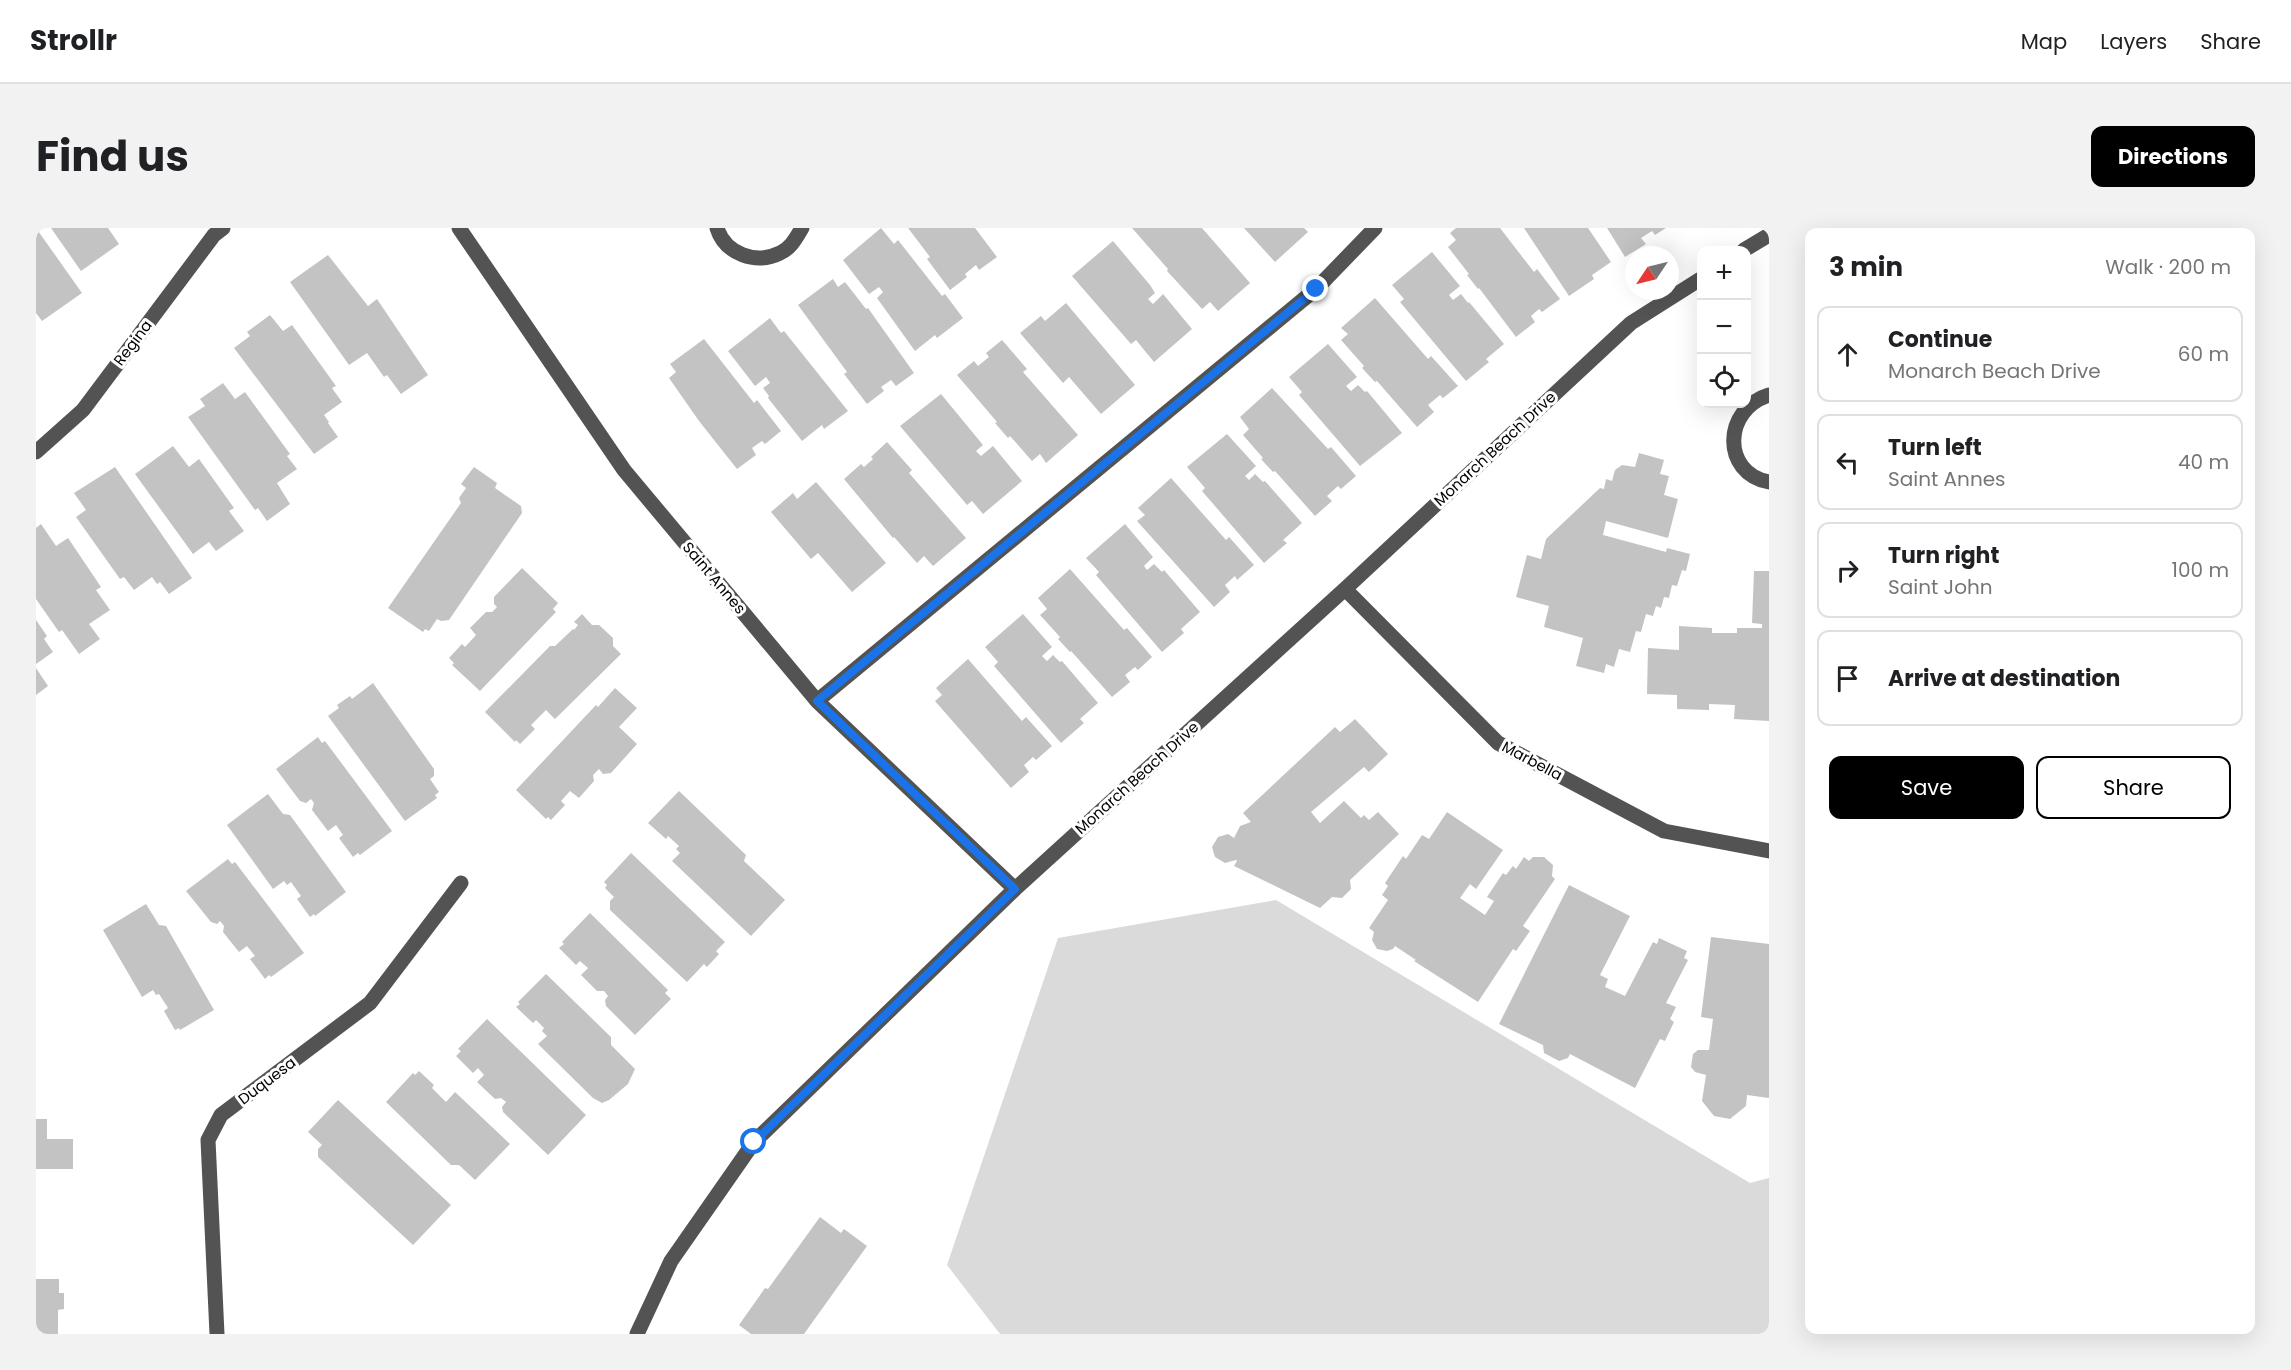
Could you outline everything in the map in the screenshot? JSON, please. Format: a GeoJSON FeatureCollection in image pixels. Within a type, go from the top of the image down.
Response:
{"type":"FeatureCollection","features":[{"type":"Feature","properties":{"kind":"street","name":"Regina"},"geometry":{"type":"LineString","coordinates":[[36,452],[83,410],[214,235],[223,228]]}},
{"type":"Feature","properties":{"kind":"street","name":"Saint Annes"},"geometry":{"type":"LineString","coordinates":[[459,228],[624,470],[817,701],[1015,889]]}},
{"type":"Feature","properties":{"kind":"street"},"geometry":{"type":"LineString","coordinates":[[717,228],[730,249],[747,257],[764,258],[781,253],[795,242],[802,228]]}},
{"type":"Feature","properties":{"kind":"street"},"geometry":{"type":"LineString","coordinates":[[817,701],[1316,289],[1375,228]]}},
{"type":"Feature","properties":{"kind":"street"},"geometry":{"type":"LineString","coordinates":[[1751,246],[1769,235]]}},
{"type":"Feature","properties":{"kind":"street","name":"Monarch Beach Drive"},"geometry":{"type":"LineString","coordinates":[[636,1334],[671,1261],[754,1142],[1015,889],[1631,323],[1697,281]]}},
{"type":"Feature","properties":{"kind":"street"},"geometry":{"type":"LineString","coordinates":[[1769,394],[1756,399],[1743,410],[1735,425],[1733,443],[1738,460],[1750,473],[1769,482]]}},
{"type":"Feature","properties":{"kind":"street","name":"Marbella"},"geometry":{"type":"LineString","coordinates":[[1345,588],[1498,743],[1664,831],[1769,851]]}},
{"type":"Feature","properties":{"kind":"street","name":"Duquesa"},"geometry":{"type":"LineString","coordinates":[[217,1334],[208,1140],[221,1115],[370,1003],[461,883]]}},
{"type":"Feature","properties":{"kind":"shaded area"},"geometry":{"type":"Polygon","coordinates":[[[1276,900],[1750,1183],[1769,1178],[1769,1334],[1000,1334],[947,1265],[1058,938],[1276,900]]]}},
{"type":"Feature","properties":{"kind":"building"},"geometry":{"type":"Polygon","coordinates":[[[36,228],[82,293],[42,321],[36,313],[36,228]]]}},
{"type":"Feature","properties":{"kind":"building"},"geometry":{"type":"Polygon","coordinates":[[[51,228],[108,228],[119,244],[81,271],[51,228]]]}},
{"type":"Feature","properties":{"kind":"building"},"geometry":{"type":"Polygon","coordinates":[[[881,228],[894,244],[898,240],[942,296],[945,294],[963,318],[937,338],[935,335],[915,351],[877,298],[883,292],[879,287],[869,294],[843,260],[881,228]]]}},
{"type":"Feature","properties":{"kind":"building"},"geometry":{"type":"Polygon","coordinates":[[[908,228],[975,228],[997,257],[979,270],[976,265],[965,274],[967,277],[950,290],[927,259],[930,257],[908,228]]]}},
{"type":"Feature","properties":{"kind":"building"},"geometry":{"type":"Polygon","coordinates":[[[1132,228],[1202,228],[1250,283],[1218,311],[1210,302],[1202,309],[1132,228]]]}},
{"type":"Feature","properties":{"kind":"building"},"geometry":{"type":"Polygon","coordinates":[[[1244,228],[1304,228],[1308,232],[1275,262],[1244,228]]]}},
{"type":"Feature","properties":{"kind":"building"},"geometry":{"type":"Polygon","coordinates":[[[1456,228],[1500,228],[1534,272],[1537,269],[1560,299],[1542,312],[1539,309],[1531,316],[1535,322],[1516,337],[1448,247],[1456,240],[1450,233],[1456,228]]]}},
{"type":"Feature","properties":{"kind":"building"},"geometry":{"type":"Polygon","coordinates":[[[1524,228],[1588,228],[1611,262],[1592,275],[1594,279],[1569,296],[1524,228]]]}},
{"type":"Feature","properties":{"kind":"building"},"geometry":{"type":"Polygon","coordinates":[[[1607,228],[1666,228],[1655,235],[1652,231],[1641,238],[1646,244],[1643,246],[1625,246],[1625,257],[1607,228]]]}},
{"type":"Feature","properties":{"kind":"building"},"geometry":{"type":"Polygon","coordinates":[[[1113,241],[1155,293],[1148,299],[1153,304],[1163,294],[1192,329],[1154,362],[1136,340],[1131,344],[1072,276],[1113,241]]]}},
{"type":"Feature","properties":{"kind":"building"},"geometry":{"type":"Polygon","coordinates":[[[1432,252],[1460,286],[1449,295],[1453,300],[1461,294],[1504,344],[1486,359],[1489,362],[1466,381],[1400,302],[1404,299],[1392,285],[1432,252]]]}},
{"type":"Feature","properties":{"kind":"building"},"geometry":{"type":"Polygon","coordinates":[[[328,255],[368,306],[377,299],[428,375],[401,394],[387,375],[384,377],[367,353],[349,365],[290,282],[328,255]]]}},
{"type":"Feature","properties":{"kind":"building"},"geometry":{"type":"Polygon","coordinates":[[[833,279],[838,287],[845,282],[866,309],[868,308],[914,373],[896,386],[891,380],[881,387],[884,391],[867,404],[844,374],[847,372],[798,305],[833,279]]]}},
{"type":"Feature","properties":{"kind":"building"},"geometry":{"type":"Polygon","coordinates":[[[1375,298],[1428,359],[1431,356],[1458,386],[1443,398],[1440,395],[1428,405],[1434,412],[1417,427],[1377,381],[1375,382],[1362,368],[1364,366],[1341,340],[1348,334],[1341,328],[1375,298]]]}},
{"type":"Feature","properties":{"kind":"building"},"geometry":{"type":"Polygon","coordinates":[[[1066,303],[1135,385],[1101,414],[1069,377],[1063,383],[1020,333],[1041,316],[1045,321],[1066,303]]]}},
{"type":"Feature","properties":{"kind":"building"},"geometry":{"type":"Polygon","coordinates":[[[270,315],[283,331],[292,325],[336,386],[332,388],[342,402],[324,415],[338,437],[314,454],[234,348],[250,336],[247,332],[270,315]]]}},
{"type":"Feature","properties":{"kind":"building"},"geometry":{"type":"Polygon","coordinates":[[[770,318],[781,333],[784,331],[848,411],[824,429],[822,425],[802,441],[768,398],[763,388],[770,383],[766,377],[755,386],[728,351],[770,318]]]}},
{"type":"Feature","properties":{"kind":"building"},"geometry":{"type":"Polygon","coordinates":[[[704,339],[754,403],[757,400],[781,431],[765,444],[762,441],[752,448],[756,455],[737,469],[669,378],[676,372],[670,364],[704,339]]]}},
{"type":"Feature","properties":{"kind":"building"},"geometry":{"type":"Polygon","coordinates":[[[1002,340],[1027,369],[1023,372],[1078,435],[1046,463],[1040,454],[1032,461],[1010,436],[1008,438],[957,375],[974,361],[978,366],[989,357],[986,353],[1002,340]]]}},
{"type":"Feature","properties":{"kind":"building"},"geometry":{"type":"Polygon","coordinates":[[[1328,344],[1357,377],[1346,386],[1351,391],[1358,385],[1365,392],[1367,391],[1402,433],[1360,466],[1299,395],[1302,392],[1289,377],[1328,344]]]}},
{"type":"Feature","properties":{"kind":"building"},"geometry":{"type":"Polygon","coordinates":[[[223,383],[235,399],[245,392],[290,454],[287,456],[297,469],[277,483],[290,504],[267,521],[258,508],[255,510],[188,417],[205,406],[200,399],[223,383]]]}},
{"type":"Feature","properties":{"kind":"building"},"geometry":{"type":"Polygon","coordinates":[[[1272,388],[1328,449],[1331,447],[1356,476],[1341,489],[1338,486],[1327,496],[1332,501],[1315,516],[1275,471],[1273,472],[1261,459],[1263,458],[1243,435],[1249,429],[1240,417],[1272,388]]]}},
{"type":"Feature","properties":{"kind":"building"},"geometry":{"type":"Polygon","coordinates":[[[941,394],[983,445],[976,451],[981,456],[993,446],[1022,481],[983,514],[972,501],[967,505],[900,426],[941,394]]]}},
{"type":"Feature","properties":{"kind":"building"},"geometry":{"type":"Polygon","coordinates":[[[1227,434],[1256,466],[1245,476],[1249,480],[1255,474],[1263,482],[1265,481],[1302,523],[1283,540],[1287,543],[1264,563],[1202,491],[1205,488],[1187,467],[1227,434]]]}},
{"type":"Feature","properties":{"kind":"building"},"geometry":{"type":"Polygon","coordinates":[[[887,442],[912,470],[909,473],[966,538],[933,566],[924,556],[917,563],[844,479],[861,464],[864,467],[887,442]]]}},
{"type":"Feature","properties":{"kind":"building"},"geometry":{"type":"Polygon","coordinates":[[[173,446],[189,467],[199,459],[234,508],[229,511],[244,531],[216,551],[209,542],[193,554],[135,474],[173,446]]]}},
{"type":"Feature","properties":{"kind":"building"},"geometry":{"type":"Polygon","coordinates":[[[1639,453],[1664,460],[1660,474],[1669,476],[1664,495],[1678,499],[1668,538],[1606,521],[1603,535],[1666,552],[1667,548],[1690,554],[1686,571],[1682,570],[1677,586],[1672,585],[1669,598],[1664,597],[1661,608],[1656,606],[1653,616],[1646,614],[1641,632],[1636,631],[1630,652],[1619,649],[1614,667],[1606,664],[1604,673],[1576,666],[1583,638],[1544,627],[1549,606],[1516,597],[1527,555],[1541,559],[1546,539],[1600,488],[1604,489],[1606,479],[1612,481],[1615,470],[1622,465],[1635,467],[1639,453]]]}},
{"type":"Feature","properties":{"kind":"building"},"geometry":{"type":"Polygon","coordinates":[[[115,467],[192,578],[169,594],[160,582],[157,584],[152,577],[134,590],[124,577],[120,579],[76,517],[86,510],[74,493],[115,467]]]}},
{"type":"Feature","properties":{"kind":"building"},"geometry":{"type":"Polygon","coordinates":[[[474,467],[497,483],[495,488],[521,506],[522,513],[449,620],[437,619],[429,631],[425,629],[423,632],[388,608],[461,503],[459,498],[466,488],[461,484],[474,467]]]}},
{"type":"Feature","properties":{"kind":"building"},"geometry":{"type":"Polygon","coordinates":[[[1171,478],[1226,540],[1229,537],[1254,565],[1237,580],[1235,576],[1225,585],[1230,592],[1214,607],[1137,521],[1145,515],[1138,508],[1171,478]]]}},
{"type":"Feature","properties":{"kind":"building"},"geometry":{"type":"Polygon","coordinates":[[[816,482],[886,563],[852,592],[818,553],[811,559],[771,512],[793,493],[797,499],[816,482]]]}},
{"type":"Feature","properties":{"kind":"building"},"geometry":{"type":"Polygon","coordinates":[[[41,524],[56,546],[68,538],[101,587],[96,590],[110,610],[89,624],[100,639],[79,654],[62,630],[59,632],[36,599],[36,528],[41,524]]]}},
{"type":"Feature","properties":{"kind":"building"},"geometry":{"type":"Polygon","coordinates":[[[1125,524],[1153,557],[1144,566],[1147,570],[1154,564],[1162,572],[1164,570],[1200,612],[1181,629],[1184,633],[1162,652],[1096,575],[1099,572],[1086,558],[1125,524]]]}},
{"type":"Feature","properties":{"kind":"building"},"geometry":{"type":"Polygon","coordinates":[[[522,568],[558,603],[553,609],[556,612],[480,691],[452,665],[454,663],[449,658],[462,644],[465,647],[476,635],[470,628],[486,612],[492,612],[497,607],[494,604],[494,597],[522,568]]]}},
{"type":"Feature","properties":{"kind":"building"},"geometry":{"type":"Polygon","coordinates":[[[1070,569],[1124,630],[1127,628],[1152,657],[1138,670],[1135,667],[1125,675],[1130,682],[1112,697],[1058,639],[1060,637],[1040,615],[1047,609],[1038,598],[1070,569]]]}},
{"type":"Feature","properties":{"kind":"building"},"geometry":{"type":"Polygon","coordinates":[[[1754,571],[1769,571],[1769,721],[1734,719],[1735,705],[1709,704],[1709,710],[1677,709],[1677,695],[1647,694],[1648,648],[1679,650],[1679,626],[1712,628],[1712,633],[1737,633],[1737,628],[1762,628],[1762,624],[1752,623],[1754,571]]]}},
{"type":"Feature","properties":{"kind":"building"},"geometry":{"type":"Polygon","coordinates":[[[582,614],[592,625],[599,625],[613,638],[613,646],[621,654],[555,719],[546,710],[531,725],[535,729],[520,744],[516,740],[515,742],[485,712],[550,646],[555,646],[574,630],[578,625],[574,622],[582,614]]]}},
{"type":"Feature","properties":{"kind":"building"},"geometry":{"type":"Polygon","coordinates":[[[1023,614],[1052,647],[1042,656],[1047,661],[1053,655],[1060,662],[1062,661],[1098,703],[1080,719],[1084,723],[1061,743],[994,666],[998,662],[985,647],[1023,614]]]}},
{"type":"Feature","properties":{"kind":"building"},"geometry":{"type":"Polygon","coordinates":[[[36,620],[47,636],[44,639],[53,652],[36,664],[36,620]]]}},
{"type":"Feature","properties":{"kind":"building"},"geometry":{"type":"Polygon","coordinates":[[[968,659],[1022,721],[1026,717],[1052,746],[1036,760],[1033,757],[1024,765],[1029,772],[1011,788],[935,701],[942,695],[936,688],[968,659]]]}},
{"type":"Feature","properties":{"kind":"building"},"geometry":{"type":"Polygon","coordinates":[[[36,668],[48,686],[36,695],[36,668]]]}},
{"type":"Feature","properties":{"kind":"building"},"geometry":{"type":"Polygon","coordinates":[[[373,683],[434,769],[434,776],[430,779],[439,792],[435,795],[437,798],[405,821],[328,716],[339,708],[337,705],[350,696],[352,699],[373,683]]]}},
{"type":"Feature","properties":{"kind":"building"},"geometry":{"type":"Polygon","coordinates":[[[615,688],[637,708],[619,727],[637,744],[611,773],[603,774],[599,769],[593,775],[594,781],[579,798],[570,791],[561,801],[565,805],[551,820],[548,817],[546,819],[516,790],[615,688]]]}},
{"type":"Feature","properties":{"kind":"building"},"geometry":{"type":"Polygon","coordinates":[[[1355,719],[1388,754],[1369,772],[1364,767],[1311,812],[1320,823],[1344,801],[1361,818],[1364,815],[1369,820],[1378,812],[1399,834],[1350,880],[1351,889],[1342,898],[1332,897],[1320,908],[1234,866],[1236,860],[1225,863],[1215,857],[1212,847],[1218,837],[1228,834],[1234,838],[1240,826],[1251,822],[1243,813],[1335,727],[1340,732],[1355,719]]]}},
{"type":"Feature","properties":{"kind":"building"},"geometry":{"type":"Polygon","coordinates":[[[318,737],[322,743],[325,741],[392,831],[360,855],[358,853],[353,857],[339,838],[343,835],[336,825],[328,831],[312,810],[314,803],[311,799],[306,803],[300,801],[276,769],[318,737]]]}},
{"type":"Feature","properties":{"kind":"building"},"geometry":{"type":"Polygon","coordinates":[[[679,791],[746,855],[744,861],[785,900],[751,936],[672,861],[680,853],[676,849],[679,846],[668,836],[666,839],[648,823],[679,791]]]}},
{"type":"Feature","properties":{"kind":"building"},"geometry":{"type":"Polygon","coordinates":[[[268,794],[283,814],[290,815],[346,892],[315,916],[314,914],[310,917],[297,899],[301,896],[291,882],[287,885],[284,881],[273,889],[227,825],[268,794]]]}},
{"type":"Feature","properties":{"kind":"building"},"geometry":{"type":"Polygon","coordinates":[[[1447,812],[1503,850],[1476,889],[1470,884],[1460,898],[1485,915],[1494,901],[1487,897],[1503,873],[1506,875],[1513,866],[1516,869],[1524,857],[1529,861],[1533,857],[1544,857],[1553,865],[1552,876],[1555,879],[1523,926],[1530,931],[1516,951],[1513,949],[1478,1002],[1414,961],[1416,960],[1395,946],[1387,951],[1377,949],[1372,940],[1374,932],[1369,928],[1388,900],[1382,895],[1388,886],[1385,883],[1403,856],[1406,859],[1422,835],[1429,839],[1447,812]]]}},
{"type":"Feature","properties":{"kind":"building"},"geometry":{"type":"Polygon","coordinates":[[[631,853],[725,942],[716,951],[719,954],[707,967],[704,964],[687,982],[610,910],[610,901],[614,897],[605,888],[607,885],[604,882],[631,853]]]}},
{"type":"Feature","properties":{"kind":"building"},"geometry":{"type":"Polygon","coordinates":[[[228,859],[232,864],[235,862],[304,953],[271,977],[269,975],[265,979],[250,959],[255,956],[247,946],[239,952],[223,932],[224,926],[220,921],[217,924],[211,922],[186,891],[228,859]]]}},
{"type":"Feature","properties":{"kind":"building"},"geometry":{"type":"Polygon","coordinates":[[[1569,885],[1630,916],[1600,975],[1608,979],[1605,987],[1625,996],[1653,942],[1657,944],[1659,938],[1687,951],[1684,958],[1688,960],[1666,1003],[1676,1007],[1670,1019],[1674,1022],[1665,1041],[1660,1039],[1635,1088],[1570,1054],[1568,1058],[1559,1061],[1544,1053],[1543,1045],[1499,1024],[1569,885]]]}},
{"type":"Feature","properties":{"kind":"building"},"geometry":{"type":"Polygon","coordinates":[[[146,904],[159,925],[166,926],[214,1010],[180,1030],[179,1028],[175,1030],[164,1011],[168,1008],[159,994],[156,995],[153,990],[142,997],[103,930],[146,904]]]}},
{"type":"Feature","properties":{"kind":"building"},"geometry":{"type":"Polygon","coordinates":[[[590,913],[668,990],[665,993],[671,999],[635,1035],[606,1006],[605,1000],[608,996],[604,991],[597,991],[581,975],[588,968],[580,961],[576,965],[559,948],[590,913]]]}},
{"type":"Feature","properties":{"kind":"building"},"geometry":{"type":"Polygon","coordinates":[[[1711,937],[1769,944],[1769,1098],[1747,1095],[1746,1106],[1730,1119],[1714,1116],[1702,1101],[1706,1075],[1695,1072],[1691,1067],[1693,1054],[1698,1050],[1709,1050],[1713,1019],[1701,1017],[1711,937]]]}},
{"type":"Feature","properties":{"kind":"building"},"geometry":{"type":"Polygon","coordinates":[[[546,974],[611,1037],[611,1045],[635,1069],[628,1084],[609,1100],[602,1103],[593,1098],[538,1044],[547,1036],[542,1031],[544,1028],[536,1020],[533,1023],[516,1007],[520,1004],[518,1002],[546,974]]]}},
{"type":"Feature","properties":{"kind":"building"},"geometry":{"type":"Polygon","coordinates":[[[487,1019],[586,1115],[548,1155],[503,1112],[502,1107],[506,1102],[501,1098],[495,1099],[477,1082],[484,1075],[478,1068],[473,1073],[456,1056],[461,1051],[458,1049],[487,1019]]]}},
{"type":"Feature","properties":{"kind":"building"},"geometry":{"type":"Polygon","coordinates":[[[419,1071],[434,1085],[432,1088],[446,1102],[455,1092],[510,1144],[475,1180],[459,1165],[451,1165],[386,1102],[413,1073],[415,1075],[419,1071]]]}},
{"type":"Feature","properties":{"kind":"building"},"geometry":{"type":"Polygon","coordinates":[[[338,1100],[451,1205],[413,1245],[318,1157],[318,1149],[322,1145],[308,1132],[338,1100]]]}},
{"type":"Feature","properties":{"kind":"building"},"geometry":{"type":"Polygon","coordinates":[[[36,1119],[47,1119],[47,1139],[73,1139],[73,1169],[36,1169],[36,1119]]]}},
{"type":"Feature","properties":{"kind":"building"},"geometry":{"type":"Polygon","coordinates":[[[820,1217],[841,1233],[844,1229],[867,1246],[804,1334],[751,1334],[739,1325],[820,1217]]]}},
{"type":"Feature","properties":{"kind":"building"},"geometry":{"type":"Polygon","coordinates":[[[36,1279],[59,1279],[59,1293],[64,1293],[64,1309],[58,1310],[58,1334],[36,1334],[36,1279]]]}},
{"type":"Feature","properties":{"kind":"route"},"geometry":{"type":"LineString","coordinates":[[754,1142],[1015,889],[817,701],[1316,289]]}}]}
